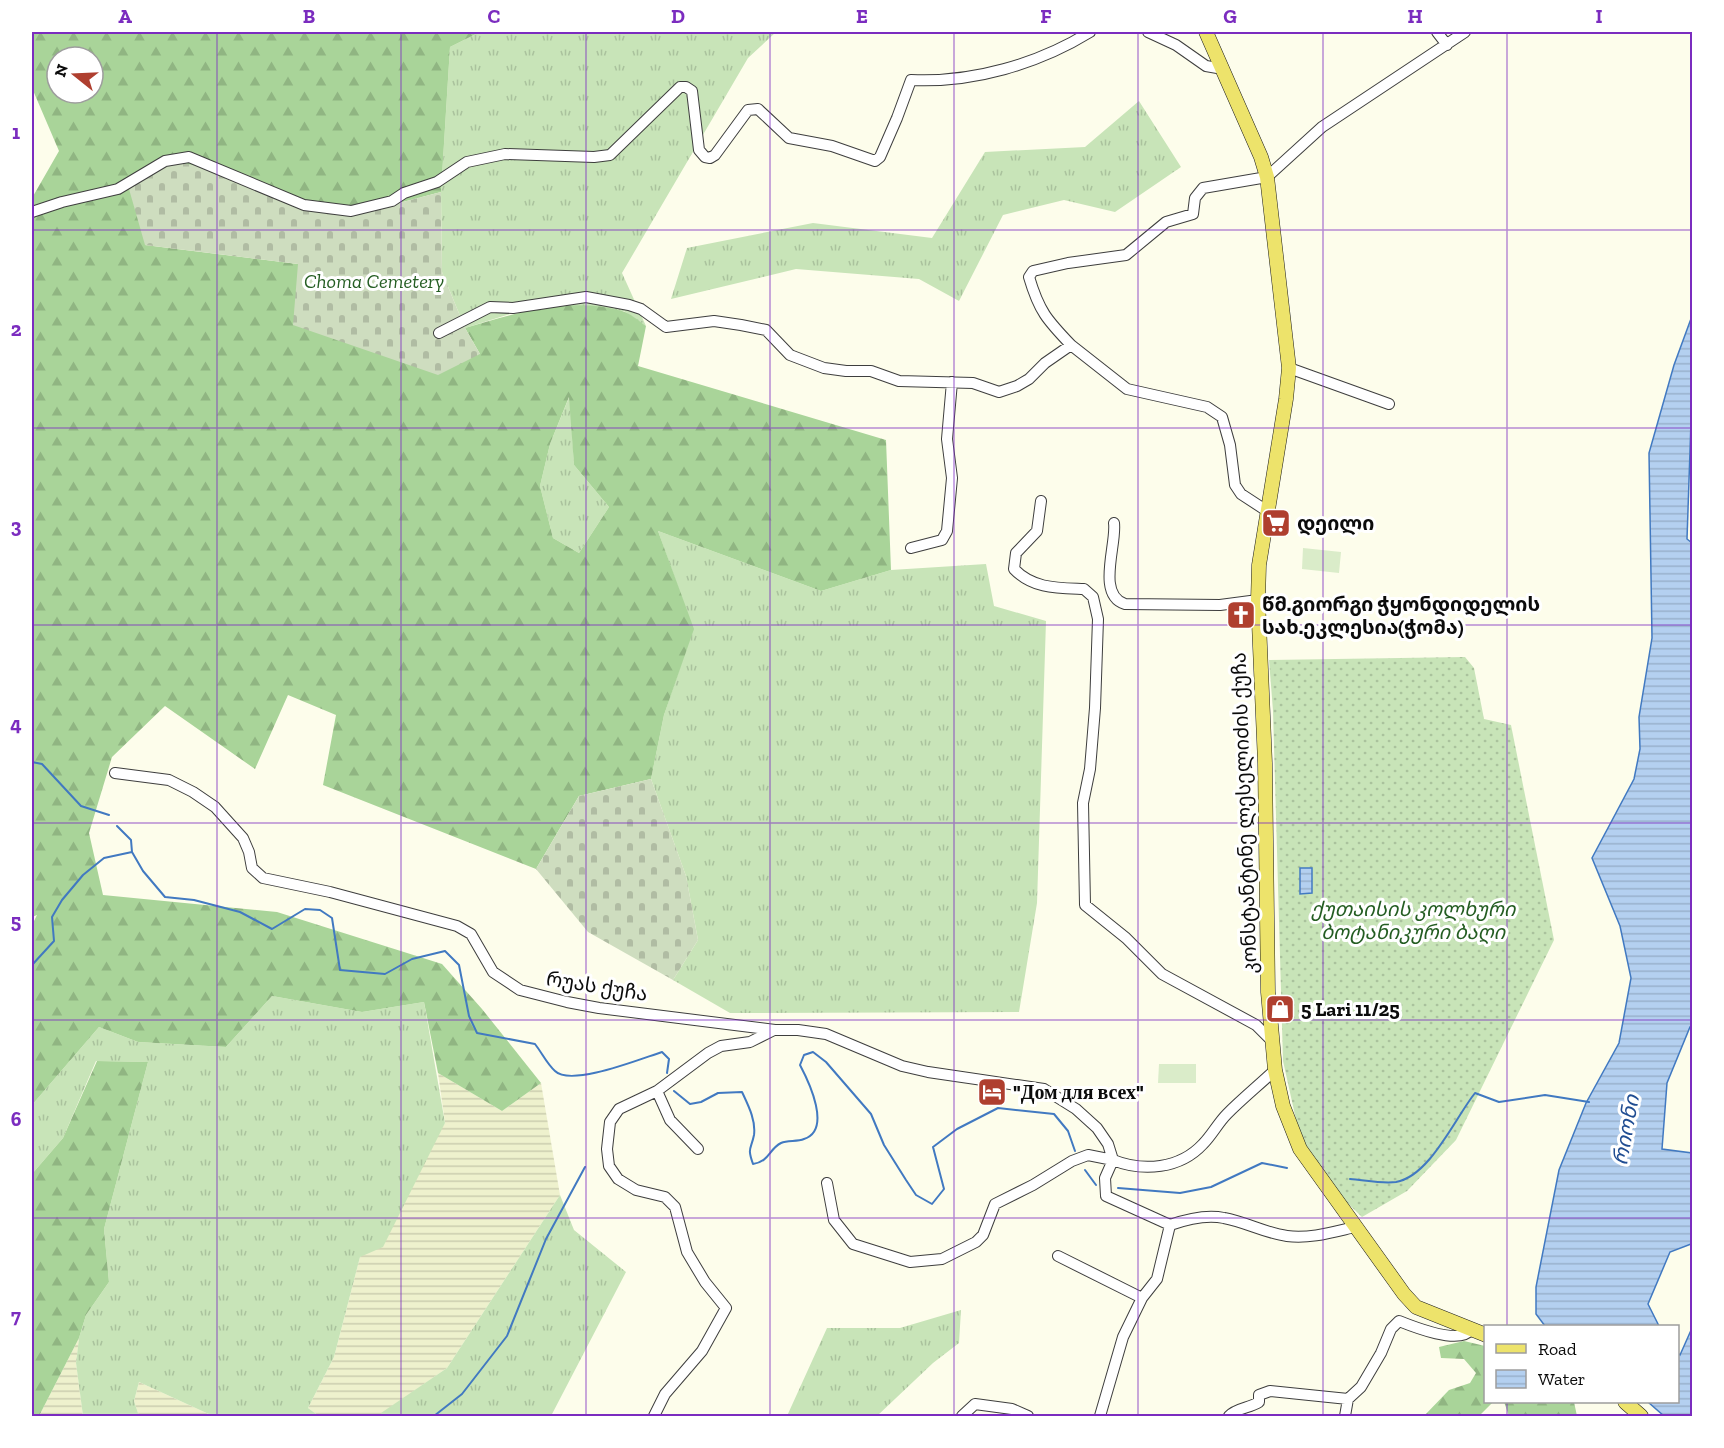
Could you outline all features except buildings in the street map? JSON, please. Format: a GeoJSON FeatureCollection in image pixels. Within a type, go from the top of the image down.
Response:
{"type":"FeatureCollection","features":[{"type":"Feature","properties":{"kind":"main road","name":"კონსტანტინე ლესელიძის ქუჩა"},"geometry":{"type":"LineString","coordinates":[[1206,32],[1261,157],[1267,177],[1289,368],[1259,565],[1258,600],[1265,763],[1268,992],[1275,1070],[1283,1106],[1300,1149],[1404,1294],[1416,1307],[1484,1335]]}},
{"type":"Feature","properties":{"kind":"main road"},"geometry":{"type":"LineString","coordinates":[[1627,1403],[1641,1416]]}},
{"type":"Feature","properties":{"kind":"street"},"geometry":{"type":"LineString","coordinates":[[32,212],[62,202],[118,189],[165,161],[179,157],[189,157],[304,205],[351,211],[392,201],[404,193],[437,182],[467,162],[505,154],[594,157],[610,155],[680,87],[686,87],[692,91],[699,150],[705,157],[710,158],[715,155],[748,110],[758,109],[789,138],[832,146],[875,161],[880,157],[897,118],[910,80],[991,73],[1064,48],[1090,32]]}},
{"type":"Feature","properties":{"kind":"street"},"geometry":{"type":"LineString","coordinates":[[1148,32],[1176,45],[1206,66],[1223,69]]}},
{"type":"Feature","properties":{"kind":"street"},"geometry":{"type":"LineString","coordinates":[[1437,32],[1447,45]]}},
{"type":"Feature","properties":{"kind":"street"},"geometry":{"type":"LineString","coordinates":[[1268,511],[1241,494],[1235,485],[1230,445],[1221,417],[1207,407],[1127,389],[1071,345],[1047,320],[1035,296],[1029,277],[1033,271],[1068,263],[1126,255],[1166,222],[1193,214],[1195,198],[1203,188],[1267,177],[1322,127],[1465,32]]}},
{"type":"Feature","properties":{"kind":"street"},"geometry":{"type":"LineString","coordinates":[[439,333],[490,308],[513,308],[586,297],[641,309],[666,327],[714,321],[766,330],[790,355],[824,368],[871,371],[899,381],[973,383],[999,392],[1029,379],[1045,363],[1071,345]]}},
{"type":"Feature","properties":{"kind":"street"},"geometry":{"type":"LineString","coordinates":[[1289,368],[1389,404]]}},
{"type":"Feature","properties":{"kind":"street"},"geometry":{"type":"LineString","coordinates":[[911,548],[942,540],[947,531],[952,478],[946,439],[952,382]]}},
{"type":"Feature","properties":{"kind":"street"},"geometry":{"type":"LineString","coordinates":[[1041,501],[1037,531],[1016,552],[1014,569],[1024,579],[1053,588],[1084,588],[1093,597],[1098,619],[1095,708],[1090,769],[1083,803],[1085,905],[1126,938],[1162,974],[1256,1025],[1272,1041]]}},
{"type":"Feature","properties":{"kind":"street"},"geometry":{"type":"LineString","coordinates":[[1114,523],[1110,557],[1111,590],[1118,602],[1125,604],[1220,604],[1258,600]]}},
{"type":"Feature","properties":{"kind":"street","name":"რუას ქუჩა"},"geometry":{"type":"LineString","coordinates":[[115,773],[169,780],[215,807],[243,838],[252,868],[263,878],[330,892],[457,926],[471,934],[493,972],[520,990],[599,1008],[775,1030],[826,1034],[902,1066],[1044,1089],[1076,1109],[1097,1128],[1108,1144],[1113,1160]]}},
{"type":"Feature","properties":{"kind":"street"},"geometry":{"type":"LineString","coordinates":[[654,1416],[665,1394],[702,1351],[726,1308],[705,1282],[687,1252],[675,1207],[665,1197],[636,1190],[618,1179],[609,1166],[610,1122],[620,1110],[657,1091],[708,1053],[721,1046],[750,1042],[775,1030]]}},
{"type":"Feature","properties":{"kind":"street"},"geometry":{"type":"LineString","coordinates":[[827,1183],[834,1220],[853,1244],[910,1262],[942,1259],[976,1242],[983,1234],[995,1204],[1033,1185],[1072,1161],[1088,1155],[1141,1168],[1172,1164],[1202,1145],[1226,1115],[1275,1070]]}},
{"type":"Feature","properties":{"kind":"street"},"geometry":{"type":"LineString","coordinates":[[657,1091],[670,1120],[699,1149]]}},
{"type":"Feature","properties":{"kind":"street"},"geometry":{"type":"LineString","coordinates":[[1113,1160],[1105,1178],[1106,1196],[1170,1225],[1193,1218],[1224,1218],[1263,1231],[1289,1236],[1319,1236],[1355,1227]]}},
{"type":"Feature","properties":{"kind":"street"},"geometry":{"type":"LineString","coordinates":[[1100,1416],[1123,1336],[1142,1298],[1157,1279],[1170,1225]]}},
{"type":"Feature","properties":{"kind":"street"},"geometry":{"type":"LineString","coordinates":[[1058,1256],[1142,1298]]}},
{"type":"Feature","properties":{"kind":"street"},"geometry":{"type":"LineString","coordinates":[[1345,1416],[1348,1399],[1361,1387],[1381,1353],[1391,1329],[1399,1321],[1424,1330],[1457,1337],[1468,1335],[1471,1330]]}},
{"type":"Feature","properties":{"kind":"street"},"geometry":{"type":"LineString","coordinates":[[1229,1416],[1233,1412],[1251,1407],[1259,1402],[1259,1395],[1270,1391],[1348,1399]]}},
{"type":"Feature","properties":{"kind":"street"},"geometry":{"type":"LineString","coordinates":[[962,1416],[975,1404],[1012,1409],[1028,1416]]}},
{"type":"Feature","properties":{"kind":"green space"},"geometry":{"type":"Polygon","coordinates":[[[32,32],[480,32],[450,47],[441,192],[353,215],[145,245],[298,264],[480,354],[465,328],[543,308],[583,305],[622,311],[646,326],[638,366],[886,440],[891,570],[821,591],[658,531],[694,629],[664,715],[651,779],[579,796],[536,869],[323,785],[336,715],[288,695],[255,769],[165,706],[112,757],[89,833],[103,895],[277,912],[442,964],[482,1009],[541,1083],[502,1111],[438,1073],[424,1002],[362,1012],[272,996],[226,1047],[138,1042],[99,1027],[32,1105],[32,925],[37,915],[32,917],[32,198],[59,151],[32,88],[32,32]],[[569,397],[550,444],[540,486],[553,538],[579,553],[609,507],[574,465],[569,397]]]}},
{"type":"Feature","properties":{"kind":"green space"},"geometry":{"type":"Polygon","coordinates":[[[480,32],[776,32],[748,58],[622,273],[646,326],[624,311],[513,313],[465,328],[442,272],[441,192],[450,47],[480,32]]]}},
{"type":"Feature","properties":{"kind":"green space"},"geometry":{"type":"Polygon","coordinates":[[[1139,101],[1181,167],[1115,212],[1064,200],[1003,215],[959,301],[919,279],[796,269],[671,299],[687,248],[813,223],[932,238],[985,152],[1085,147],[1139,101]]]}},
{"type":"Feature","properties":{"kind":"green space","name":"Choma Cemetery"},"geometry":{"type":"Polygon","coordinates":[[[181,163],[198,166],[353,215],[441,192],[442,272],[465,328],[480,354],[438,375],[293,325],[298,264],[145,245],[129,189],[163,166],[181,163]]]}},
{"type":"Feature","properties":{"kind":"green space"},"geometry":{"type":"Polygon","coordinates":[[[570,395],[574,465],[609,507],[579,553],[553,538],[540,486],[550,444],[570,395]]]}},
{"type":"Feature","properties":{"kind":"green space"},"geometry":{"type":"Polygon","coordinates":[[[658,531],[821,591],[891,570],[986,564],[994,606],[1046,621],[1037,903],[1019,1012],[730,1013],[673,980],[698,940],[686,876],[651,779],[664,715],[693,629],[658,531]]]}},
{"type":"Feature","properties":{"kind":"green space"},"geometry":{"type":"Polygon","coordinates":[[[1303,548],[1341,552],[1339,573],[1302,569],[1303,548]]]}},
{"type":"Feature","properties":{"kind":"green space","name":"ქუთაისის კოლხური ბოტანიკური ბაღი"},"geometry":{"type":"Polygon","coordinates":[[[1465,657],[1474,668],[1484,719],[1511,725],[1554,940],[1456,1140],[1407,1191],[1362,1217],[1336,1192],[1299,1133],[1283,1061],[1273,711],[1269,660],[1465,657]]]}},
{"type":"Feature","properties":{"kind":"green space"},"geometry":{"type":"Polygon","coordinates":[[[651,779],[686,876],[698,940],[673,980],[588,932],[536,869],[579,796],[651,779]]]}},
{"type":"Feature","properties":{"kind":"green space"},"geometry":{"type":"Polygon","coordinates":[[[272,996],[362,1012],[424,1002],[445,1123],[383,1247],[360,1257],[334,1357],[308,1408],[319,1416],[213,1416],[139,1382],[134,1401],[139,1416],[83,1416],[76,1363],[79,1338],[86,1315],[109,1282],[104,1229],[148,1062],[96,1061],[63,1138],[32,1174],[32,1105],[99,1027],[138,1042],[226,1047],[272,996]]]}},
{"type":"Feature","properties":{"kind":"green space"},"geometry":{"type":"Polygon","coordinates":[[[97,1061],[148,1062],[104,1229],[109,1282],[86,1315],[79,1338],[39,1416],[32,1416],[32,1174],[63,1138],[97,1061]]]}},
{"type":"Feature","properties":{"kind":"green space"},"geometry":{"type":"Polygon","coordinates":[[[1159,1064],[1196,1064],[1196,1083],[1158,1083],[1159,1064]]]}},
{"type":"Feature","properties":{"kind":"green space"},"geometry":{"type":"Polygon","coordinates":[[[438,1073],[502,1111],[541,1083],[560,1195],[447,1368],[382,1413],[381,1416],[319,1416],[308,1408],[334,1357],[360,1257],[445,1123],[438,1073]]]}},
{"type":"Feature","properties":{"kind":"green space"},"geometry":{"type":"Polygon","coordinates":[[[560,1195],[574,1230],[626,1272],[551,1416],[381,1416],[381,1413],[447,1368],[560,1195]]]}},
{"type":"Feature","properties":{"kind":"green space"},"geometry":{"type":"Polygon","coordinates":[[[961,1310],[959,1343],[933,1363],[877,1416],[787,1416],[827,1328],[900,1328],[961,1310]]]}},
{"type":"Feature","properties":{"kind":"green space"},"geometry":{"type":"Polygon","coordinates":[[[79,1338],[76,1363],[83,1416],[39,1416],[79,1338]]]}},
{"type":"Feature","properties":{"kind":"green space"},"geometry":{"type":"Polygon","coordinates":[[[1464,1341],[1484,1346],[1484,1403],[1492,1403],[1479,1416],[1424,1416],[1449,1390],[1470,1383],[1476,1373],[1464,1359],[1441,1358],[1439,1347],[1464,1341]]]}},
{"type":"Feature","properties":{"kind":"green space"},"geometry":{"type":"Polygon","coordinates":[[[139,1382],[213,1416],[139,1416],[134,1401],[139,1382]]]}},
{"type":"Feature","properties":{"kind":"green space"},"geometry":{"type":"Polygon","coordinates":[[[1504,1403],[1574,1403],[1577,1416],[1509,1416],[1504,1403]]]}},
{"type":"Feature","properties":{"kind":"water","name":"რიონი"},"geometry":{"type":"Polygon","coordinates":[[[1692,316],[1692,420],[1687,539],[1692,543],[1692,1025],[1667,1083],[1662,1149],[1692,1153],[1692,1247],[1691,1244],[1670,1252],[1648,1304],[1658,1325],[1544,1325],[1536,1314],[1536,1287],[1559,1170],[1586,1103],[1619,1043],[1631,978],[1620,926],[1592,858],[1634,779],[1640,749],[1639,717],[1652,638],[1649,453],[1674,365],[1692,316]]]}},
{"type":"Feature","properties":{"kind":"water"},"geometry":{"type":"Polygon","coordinates":[[[1300,868],[1312,868],[1312,893],[1300,894],[1300,868]]]}},
{"type":"Feature","properties":{"kind":"water"},"geometry":{"type":"Polygon","coordinates":[[[1692,1328],[1692,1416],[1664,1416],[1649,1403],[1679,1403],[1680,1355],[1692,1328]]]}},
{"type":"Feature","properties":{"kind":"waterway"},"geometry":{"type":"LineString","coordinates":[[32,762],[42,764],[81,806],[109,815]]}},
{"type":"Feature","properties":{"kind":"waterway"},"geometry":{"type":"LineString","coordinates":[[117,826],[131,840],[132,852]]}},
{"type":"Feature","properties":{"kind":"waterway"},"geometry":{"type":"LineString","coordinates":[[32,965],[54,941],[52,917],[62,900],[83,875],[104,858],[132,852],[143,871],[165,897],[194,900],[240,912],[272,929],[305,909],[320,910],[332,918],[340,970],[385,974],[412,959],[445,951],[459,965],[469,1016],[477,1033],[535,1044],[552,1068],[563,1075],[590,1074],[662,1052],[669,1059],[667,1073]]}},
{"type":"Feature","properties":{"kind":"waterway"},"geometry":{"type":"LineString","coordinates":[[674,1091],[690,1104],[701,1102],[718,1093],[742,1092],[754,1124],[750,1154],[753,1164],[758,1163],[781,1143],[804,1139],[812,1134],[816,1126],[816,1105],[800,1065],[804,1055],[813,1052],[826,1062],[871,1114],[884,1145],[916,1195],[932,1204],[944,1189],[933,1147],[957,1129],[998,1108],[1054,1114],[1068,1131],[1075,1151]]}},
{"type":"Feature","properties":{"kind":"waterway"},"geometry":{"type":"LineString","coordinates":[[1350,1179],[1396,1182],[1420,1169],[1441,1145],[1475,1093],[1499,1102],[1545,1095],[1589,1102]]}},
{"type":"Feature","properties":{"kind":"waterway"},"geometry":{"type":"LineString","coordinates":[[1118,1188],[1180,1193],[1211,1187],[1262,1163],[1287,1168]]}},
{"type":"Feature","properties":{"kind":"waterway"},"geometry":{"type":"LineString","coordinates":[[434,1416],[462,1394],[507,1336],[546,1239],[585,1167]]}},
{"type":"Feature","properties":{"kind":"waterway"},"geometry":{"type":"LineString","coordinates":[[1085,1170],[1096,1185]]}},
{"type":"Feature","properties":{"kind":"place","name":"დეილი"},"geometry":{"type":"Point","coordinates":[1276,523]}},
{"type":"Feature","properties":{"kind":"place","name":"წმ.გიორგი ჭყონდიდელის სახ.ეკლესია(ჭომა)"},"geometry":{"type":"Point","coordinates":[1241,615]}},
{"type":"Feature","properties":{"kind":"place","name":"5 Lari 11/25"},"geometry":{"type":"Point","coordinates":[1280,1009]}},
{"type":"Feature","properties":{"kind":"place","name":"\"Дом для всех\""},"geometry":{"type":"Point","coordinates":[992,1092]}}]}
